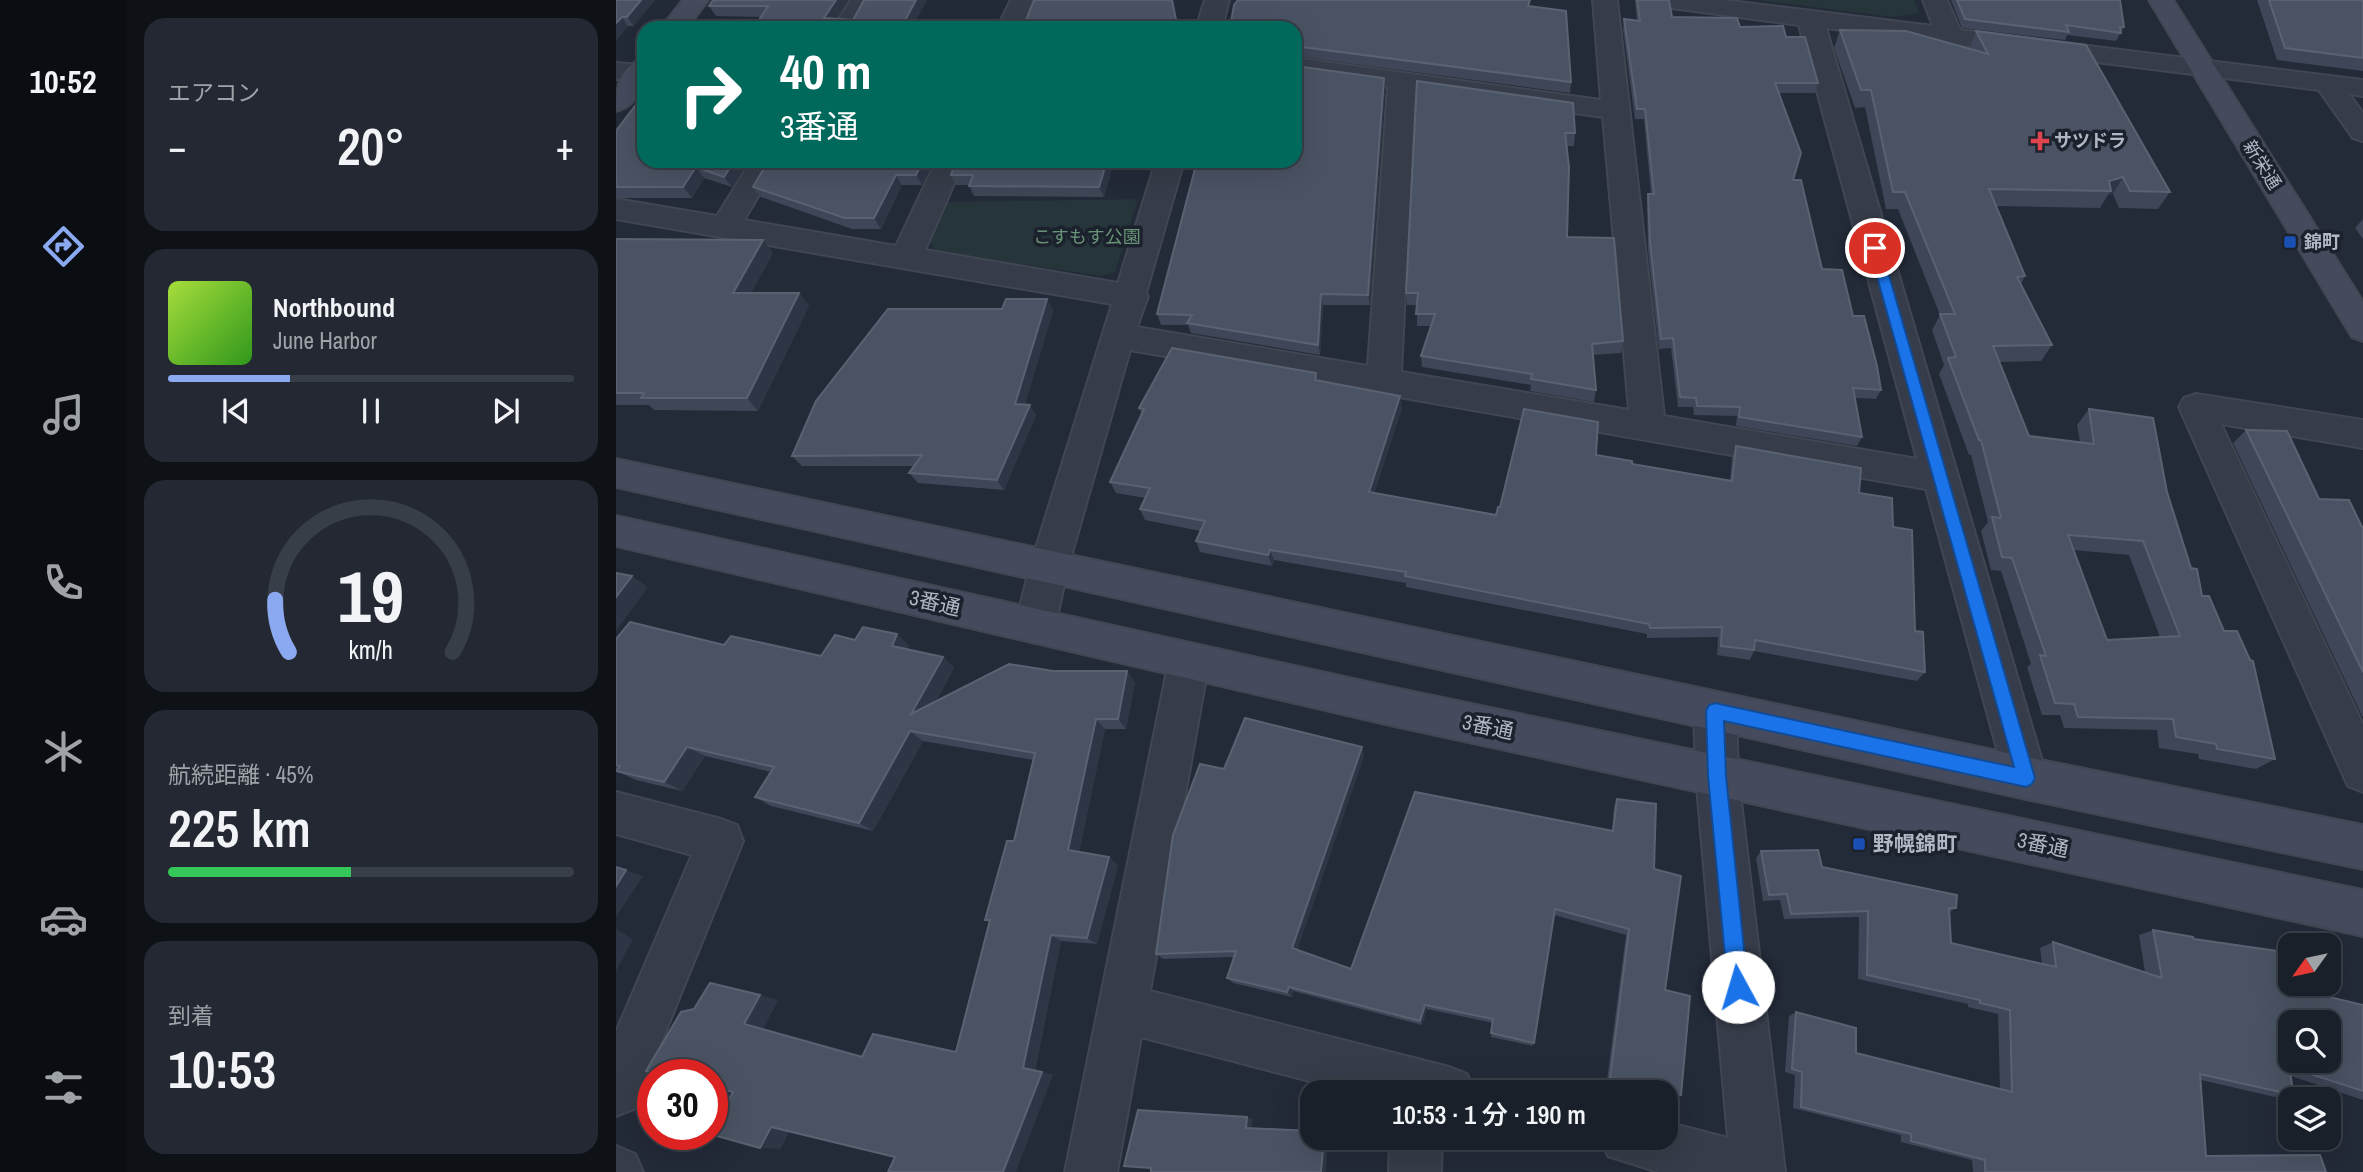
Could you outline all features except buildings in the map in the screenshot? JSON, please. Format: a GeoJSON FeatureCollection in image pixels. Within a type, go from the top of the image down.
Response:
{"type":"FeatureCollection","features":[{"type":"Feature","properties":{"kind":"street"},"geometry":{"type":"LineString","coordinates":[[680,21],[696,0]]}},
{"type":"Feature","properties":{"kind":"street"},"geometry":{"type":"LineString","coordinates":[[850,21],[863,0]]}},
{"type":"Feature","properties":{"kind":"street"},"geometry":{"type":"LineString","coordinates":[[1013,21],[1023,0]]}},
{"type":"Feature","properties":{"kind":"street"},"geometry":{"type":"LineString","coordinates":[[1211,21],[1217,0]]}},
{"type":"Feature","properties":{"kind":"street"},"geometry":{"type":"LineString","coordinates":[[1605,0],[1648,427]]}},
{"type":"Feature","properties":{"kind":"street"},"geometry":{"type":"LineString","coordinates":[[1664,0],[2363,88]]}},
{"type":"Feature","properties":{"kind":"street"},"geometry":{"type":"LineString","coordinates":[[1935,0],[1950,36]]}},
{"type":"Feature","properties":{"kind":"street","name":"新栄通"},"geometry":{"type":"LineString","coordinates":[[2161,0],[2363,329]]}},
{"type":"Feature","properties":{"kind":"street"},"geometry":{"type":"LineString","coordinates":[[1810,18],[2026,778]]}},
{"type":"Feature","properties":{"kind":"street"},"geometry":{"type":"LineString","coordinates":[[1302,67],[1616,110]]}},
{"type":"Feature","properties":{"kind":"street"},"geometry":{"type":"LineString","coordinates":[[616,103],[633,70]]}},
{"type":"Feature","properties":{"kind":"street"},"geometry":{"type":"LineString","coordinates":[[1384,382],[1402,80]]}},
{"type":"Feature","properties":{"kind":"street"},"geometry":{"type":"LineString","coordinates":[[2328,84],[2363,132]]}},
{"type":"Feature","properties":{"kind":"street"},"geometry":{"type":"LineString","coordinates":[[725,227],[761,168]]}},
{"type":"Feature","properties":{"kind":"street"},"geometry":{"type":"LineString","coordinates":[[906,258],[947,168]]}},
{"type":"Feature","properties":{"kind":"street"},"geometry":{"type":"LineString","coordinates":[[1035,626],[1049,567],[1169,168]]}},
{"type":"Feature","properties":{"kind":"street"},"geometry":{"type":"LineString","coordinates":[[616,209],[1132,296]]}},
{"type":"Feature","properties":{"kind":"street"},"geometry":{"type":"LineString","coordinates":[[1118,336],[1941,477]]}},
{"type":"Feature","properties":{"kind":"street"},"geometry":{"type":"LineString","coordinates":[[2363,434],[2196,407],[2363,772]]}},
{"type":"Feature","properties":{"kind":"street"},"geometry":{"type":"LineString","coordinates":[[616,473],[2026,778],[2363,847]]}},
{"type":"Feature","properties":{"kind":"street","name":"3番通"},"geometry":{"type":"LineString","coordinates":[[616,531],[1189,661],[2363,913]]}},
{"type":"Feature","properties":{"kind":"street"},"geometry":{"type":"LineString","coordinates":[[1091,1172],[1189,661]]}},
{"type":"Feature","properties":{"kind":"street"},"geometry":{"type":"LineString","coordinates":[[1673,1150],[1758,1172],[1717,776],[1715,711]]}},
{"type":"Feature","properties":{"kind":"street"},"geometry":{"type":"LineString","coordinates":[[616,813],[721,841],[616,1091]]}},
{"type":"Feature","properties":{"kind":"street"},"geometry":{"type":"LineString","coordinates":[[1123,1008],[1394,1080]]}},
{"type":"Feature","properties":{"kind":"street"},"geometry":{"type":"LineString","coordinates":[[1415,1172],[1416,1150]]}},
{"type":"Feature","properties":{"kind":"green space"},"geometry":{"type":"Polygon","coordinates":[[[1758,0],[1914,0],[1919,13],[1893,17],[1758,0]]]}},
{"type":"Feature","properties":{"kind":"green space","name":"こすもす公園"},"geometry":{"type":"Polygon","coordinates":[[[1138,199],[1115,272],[1101,276],[935,251],[929,239],[946,202],[1138,199]]]}},
{"type":"Feature","properties":{"kind":"place","name":"サツドラ"},"geometry":{"type":"Point","coordinates":[2040,141]}},
{"type":"Feature","properties":{"kind":"place","name":"錦町"},"geometry":{"type":"Point","coordinates":[2290,242]}},
{"type":"Feature","properties":{"kind":"place","name":"野幌錦町"},"geometry":{"type":"Point","coordinates":[1859,844]}},
{"type":"Feature","properties":{"kind":"route"},"geometry":{"type":"LineString","coordinates":[[1738,987],[1717,776],[1715,711],[2026,778],[1875,248]]}}]}
